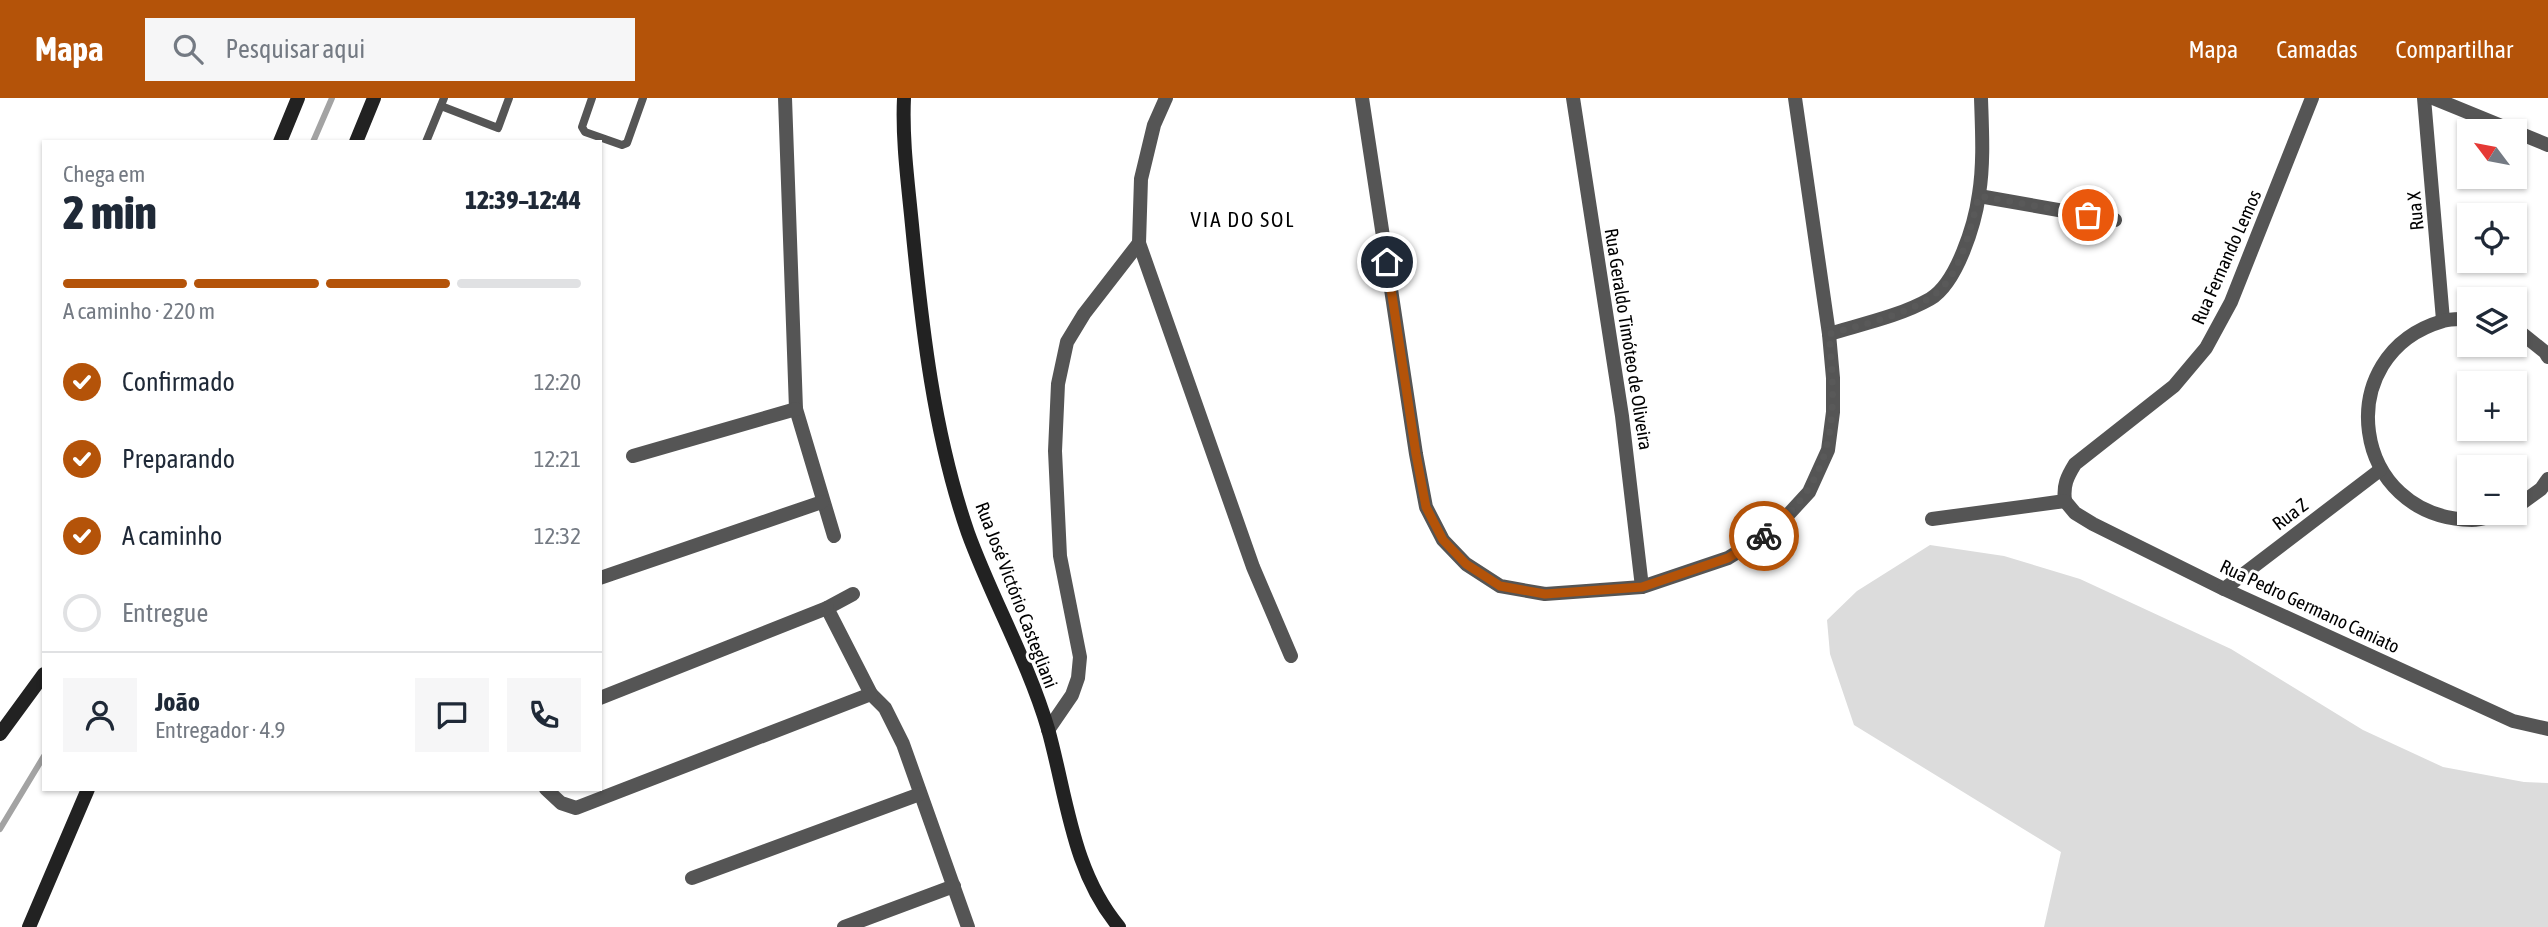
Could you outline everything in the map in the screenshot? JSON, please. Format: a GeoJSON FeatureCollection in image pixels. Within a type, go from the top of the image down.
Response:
{"type":"FeatureCollection","features":[{"type":"Feature","properties":{"kind":"street"},"geometry":{"type":"LineString","coordinates":[[281,140],[298,98]]}},
{"type":"Feature","properties":{"kind":"street"},"geometry":{"type":"LineString","coordinates":[[357,140],[374,98]]}},
{"type":"Feature","properties":{"kind":"street"},"geometry":{"type":"LineString","coordinates":[[785,98],[796,409],[834,536]]}},
{"type":"Feature","properties":{"kind":"street","name":"Rua José Victório Castegliani"},"geometry":{"type":"LineString","coordinates":[[904,98],[903,125],[917,282],[933,389],[949,464],[968,532],[1048,730],[1073,835],[1087,878],[1119,927]]}},
{"type":"Feature","properties":{"kind":"street"},"geometry":{"type":"LineString","coordinates":[[1166,98],[1154,125],[1141,178],[1139,243],[1253,567],[1291,656]]}},
{"type":"Feature","properties":{"kind":"street"},"geometry":{"type":"LineString","coordinates":[[1362,98],[1426,507],[1443,540],[1466,564],[1500,586],[1545,594],[1642,587],[1728,558],[1775,529],[1809,492],[1828,450],[1833,412],[1833,378],[1795,98]]}},
{"type":"Feature","properties":{"kind":"street","name":"Rua Geraldo Timóteo de Oliveira"},"geometry":{"type":"LineString","coordinates":[[1573,98],[1622,416],[1642,587]]}},
{"type":"Feature","properties":{"kind":"street"},"geometry":{"type":"LineString","coordinates":[[1829,334],[1931,298],[1947,283],[1960,259],[1979,196],[1981,98]]}},
{"type":"Feature","properties":{"kind":"street","name":"Rua Fernando Lemos"},"geometry":{"type":"LineString","coordinates":[[2065,500],[2067,477],[2075,464],[2174,386],[2206,348],[2231,302],[2312,98]]}},
{"type":"Feature","properties":{"kind":"street","name":"Rua X"},"geometry":{"type":"LineString","coordinates":[[2424,98],[2444,320]]}},
{"type":"Feature","properties":{"kind":"street"},"geometry":{"type":"LineString","coordinates":[[2433,98],[2548,145]]}},
{"type":"Feature","properties":{"kind":"street"},"geometry":{"type":"LineString","coordinates":[[1979,196],[2115,220]]}},
{"type":"Feature","properties":{"kind":"street"},"geometry":{"type":"LineString","coordinates":[[1048,730],[1072,695],[1078,678],[1080,657],[1060,556],[1055,450],[1058,384],[1068,342],[1084,314],[1139,243]]}},
{"type":"Feature","properties":{"kind":"street"},"geometry":{"type":"LineString","coordinates":[[2457,319],[2444,320],[2410,336],[2384,363],[2369,398],[2368,435],[2380,470],[2404,498],[2437,516],[2457,518]]}},
{"type":"Feature","properties":{"kind":"street"},"geometry":{"type":"LineString","coordinates":[[2527,338],[2548,357]]}},
{"type":"Feature","properties":{"kind":"street"},"geometry":{"type":"LineString","coordinates":[[633,456],[796,409]]}},
{"type":"Feature","properties":{"kind":"street","name":"Rua Z"},"geometry":{"type":"LineString","coordinates":[[2224,589],[2380,470]]}},
{"type":"Feature","properties":{"kind":"street"},"geometry":{"type":"LineString","coordinates":[[2527,499],[2541,489],[2548,479]]}},
{"type":"Feature","properties":{"kind":"street"},"geometry":{"type":"LineString","coordinates":[[1932,519],[2065,500]]}},
{"type":"Feature","properties":{"kind":"street","name":"Rua Pedro Germano Caniato"},"geometry":{"type":"LineString","coordinates":[[2065,500],[2075,513],[2093,524],[2224,589],[2513,721],[2548,729]]}},
{"type":"Feature","properties":{"kind":"street"},"geometry":{"type":"LineString","coordinates":[[602,577],[822,502]]}},
{"type":"Feature","properties":{"kind":"street"},"geometry":{"type":"LineString","coordinates":[[602,697],[827,608],[853,594]]}},
{"type":"Feature","properties":{"kind":"street"},"geometry":{"type":"LineString","coordinates":[[827,608],[871,694],[885,708],[903,744],[968,927]]}},
{"type":"Feature","properties":{"kind":"street"},"geometry":{"type":"LineString","coordinates":[[0,734],[42,677]]}},
{"type":"Feature","properties":{"kind":"street"},"geometry":{"type":"LineString","coordinates":[[548,791],[561,803],[576,808],[871,694]]}},
{"type":"Feature","properties":{"kind":"street"},"geometry":{"type":"LineString","coordinates":[[29,927],[87,791]]}},
{"type":"Feature","properties":{"kind":"street"},"geometry":{"type":"LineString","coordinates":[[691,878],[920,794]]}},
{"type":"Feature","properties":{"kind":"street"},"geometry":{"type":"LineString","coordinates":[[844,927],[954,886]]}},
{"type":"Feature","properties":{"kind":"lane"},"geometry":{"type":"LineString","coordinates":[[427,140],[443,102],[498,128],[509,98]]}},
{"type":"Feature","properties":{"kind":"lane"},"geometry":{"type":"LineString","coordinates":[[592,98],[582,127],[585,132],[622,145],[627,143],[643,98]]}},
{"type":"Feature","properties":{"kind":"shaded area"},"geometry":{"type":"Polygon","coordinates":[[[1930,545],[2004,556],[2080,579],[2231,649],[2363,730],[2443,767],[2524,782],[2548,783],[2548,927],[2044,927],[2061,852],[1854,725],[1830,654],[1827,620],[1857,591],[1930,545]]]}},
{"type":"Feature","properties":{"kind":"waterway"},"geometry":{"type":"LineString","coordinates":[[314,140],[332,98]]}},
{"type":"Feature","properties":{"kind":"waterway"},"geometry":{"type":"LineString","coordinates":[[0,829],[42,759]]}},
{"type":"Feature","properties":{"kind":"way so far"},"geometry":{"type":"LineString","coordinates":[[1764,536],[1775,529],[1809,492],[1828,450],[1833,412],[1829,334],[1874,321],[1931,298],[1947,283],[1960,259],[1979,196],[2088,215]]}},
{"type":"Feature","properties":{"kind":"district","name":"VIA DO SOL"},"geometry":{"type":"Point","coordinates":[1243,220]}},
{"type":"Feature","properties":{"kind":"route"},"geometry":{"type":"LineString","coordinates":[[1387,262],[1426,507],[1443,540],[1466,564],[1500,586],[1545,594],[1642,587],[1728,558],[1764,536]]}}]}
